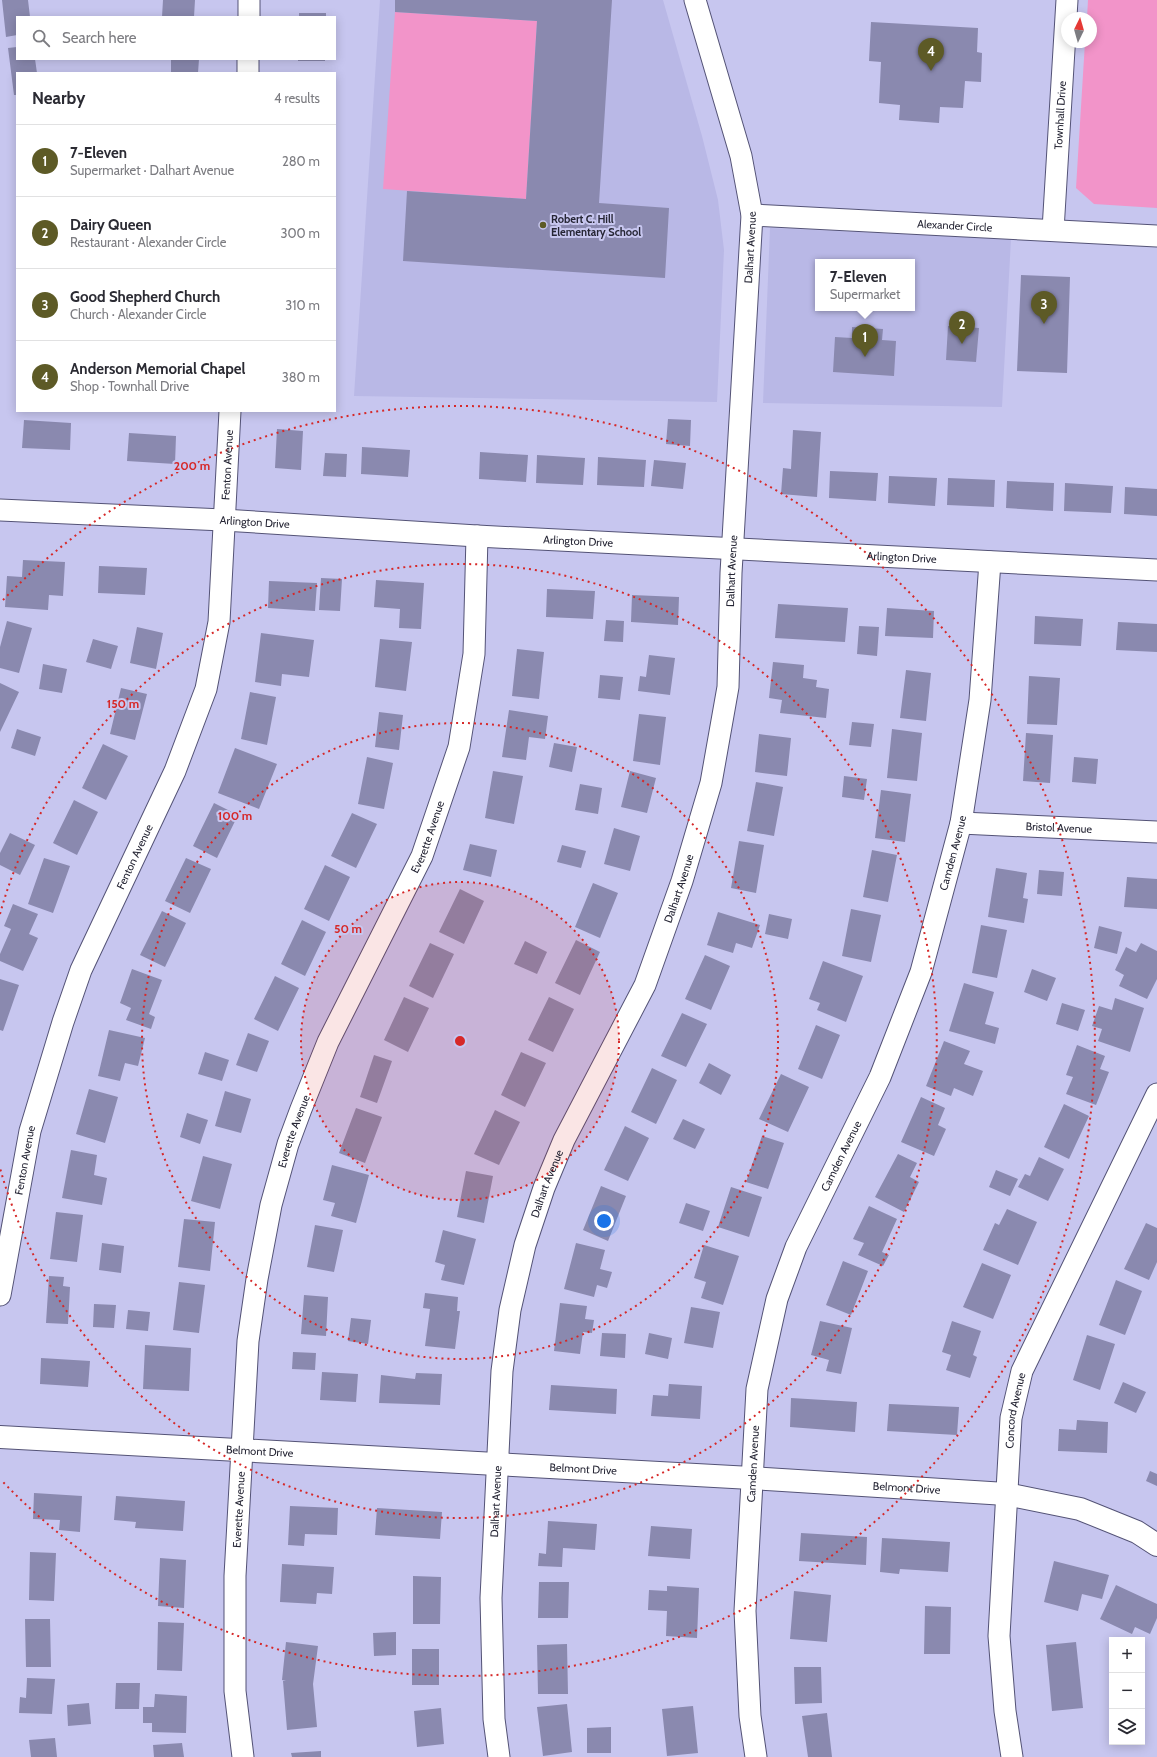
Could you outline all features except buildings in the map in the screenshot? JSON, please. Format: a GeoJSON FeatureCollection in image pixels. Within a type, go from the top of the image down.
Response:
{"type":"FeatureCollection","features":[{"type":"Feature","properties":{"kind":"street"},"geometry":{"type":"LineString","coordinates":[[248,16],[249,0]]}},
{"type":"Feature","properties":{"kind":"street","name":"Dalhart Avenue"},"geometry":{"type":"LineString","coordinates":[[499,1757],[494,1719],[491,1598],[496,1464],[502,1371],[510,1310],[525,1245],[544,1188],[564,1140],[645,984],[682,881],[711,783],[728,687],[733,549],[752,214],[741,156],[695,0]]}},
{"type":"Feature","properties":{"kind":"street","name":"Townhall Drive"},"geometry":{"type":"LineString","coordinates":[[1053,230],[1068,0]]}},
{"type":"Feature","properties":{"kind":"street"},"geometry":{"type":"LineString","coordinates":[[248,60],[248,72]]}},
{"type":"Feature","properties":{"kind":"street","name":"Alexander Circle"},"geometry":{"type":"LineString","coordinates":[[752,214],[1157,236]]}},
{"type":"Feature","properties":{"kind":"street","name":"Fenton Avenue"},"geometry":{"type":"LineString","coordinates":[[0,1295],[30,1130],[63,1022],[81,970],[175,771],[206,689],[219,622],[223,520],[230,412]]}},
{"type":"Feature","properties":{"kind":"street","name":"Arlington Drive"},"geometry":{"type":"LineString","coordinates":[[0,510],[223,520],[476,536],[1157,570]]}},
{"type":"Feature","properties":{"kind":"street","name":"Everette Avenue"},"geometry":{"type":"LineString","coordinates":[[243,1757],[235,1692],[236,1576],[241,1451],[248,1341],[257,1279],[271,1205],[288,1144],[328,1042],[422,856],[459,748],[474,654],[476,536]]}},
{"type":"Feature","properties":{"kind":"street","name":"Camden Avenue"},"geometry":{"type":"LineString","coordinates":[[756,1757],[750,1716],[745,1611],[757,1389],[778,1299],[796,1247],[880,1077],[921,972],[961,823],[980,700],[990,562]]}},
{"type":"Feature","properties":{"kind":"street","name":"Bristol Avenue"},"geometry":{"type":"LineString","coordinates":[[961,823],[1157,832]]}},
{"type":"Feature","properties":{"kind":"street","name":"Concord Avenue"},"geometry":{"type":"LineString","coordinates":[[1012,1757],[1004,1711],[999,1636],[1011,1418],[1022,1371],[1157,1094]]}},
{"type":"Feature","properties":{"kind":"street","name":"Belmont Drive"},"geometry":{"type":"LineString","coordinates":[[0,1437],[751,1478],[1006,1494],[1080,1509],[1137,1532],[1157,1545]]}},
{"type":"Feature","properties":{"kind":"shaded area","name":"Robert C. Hill Elementary School"},"geometry":{"type":"Polygon","coordinates":[[[380,0],[663,0],[702,136],[718,200],[724,250],[717,402],[354,396],[380,0]]]}},
{"type":"Feature","properties":{"kind":"shaded area"},"geometry":{"type":"Polygon","coordinates":[[[1088,0],[1157,0],[1157,208],[1094,204],[1076,188],[1085,48],[1097,48],[1097,12],[1087,12],[1088,0]]]}},
{"type":"Feature","properties":{"kind":"shaded area"},"geometry":{"type":"Polygon","coordinates":[[[395,12],[537,21],[526,199],[383,189],[395,12]]]}},
{"type":"Feature","properties":{"kind":"shaded area"},"geometry":{"type":"Polygon","coordinates":[[[770,228],[1011,239],[1002,407],[763,403],[770,228]]]}},
{"type":"Feature","properties":{"kind":"place","name":"Anderson Memorial Chapel"},"geometry":{"type":"Point","coordinates":[931,71]}},
{"type":"Feature","properties":{"kind":"place","name":"Robert C. Hill Elementary School"},"geometry":{"type":"Point","coordinates":[543,225]}},
{"type":"Feature","properties":{"kind":"place","name":"Good Shepherd Church"},"geometry":{"type":"Point","coordinates":[1044,324]}},
{"type":"Feature","properties":{"kind":"place","name":"Dairy Queen"},"geometry":{"type":"Point","coordinates":[962,344]}},
{"type":"Feature","properties":{"kind":"place","name":"7-Eleven"},"geometry":{"type":"Point","coordinates":[865,357]}}]}
